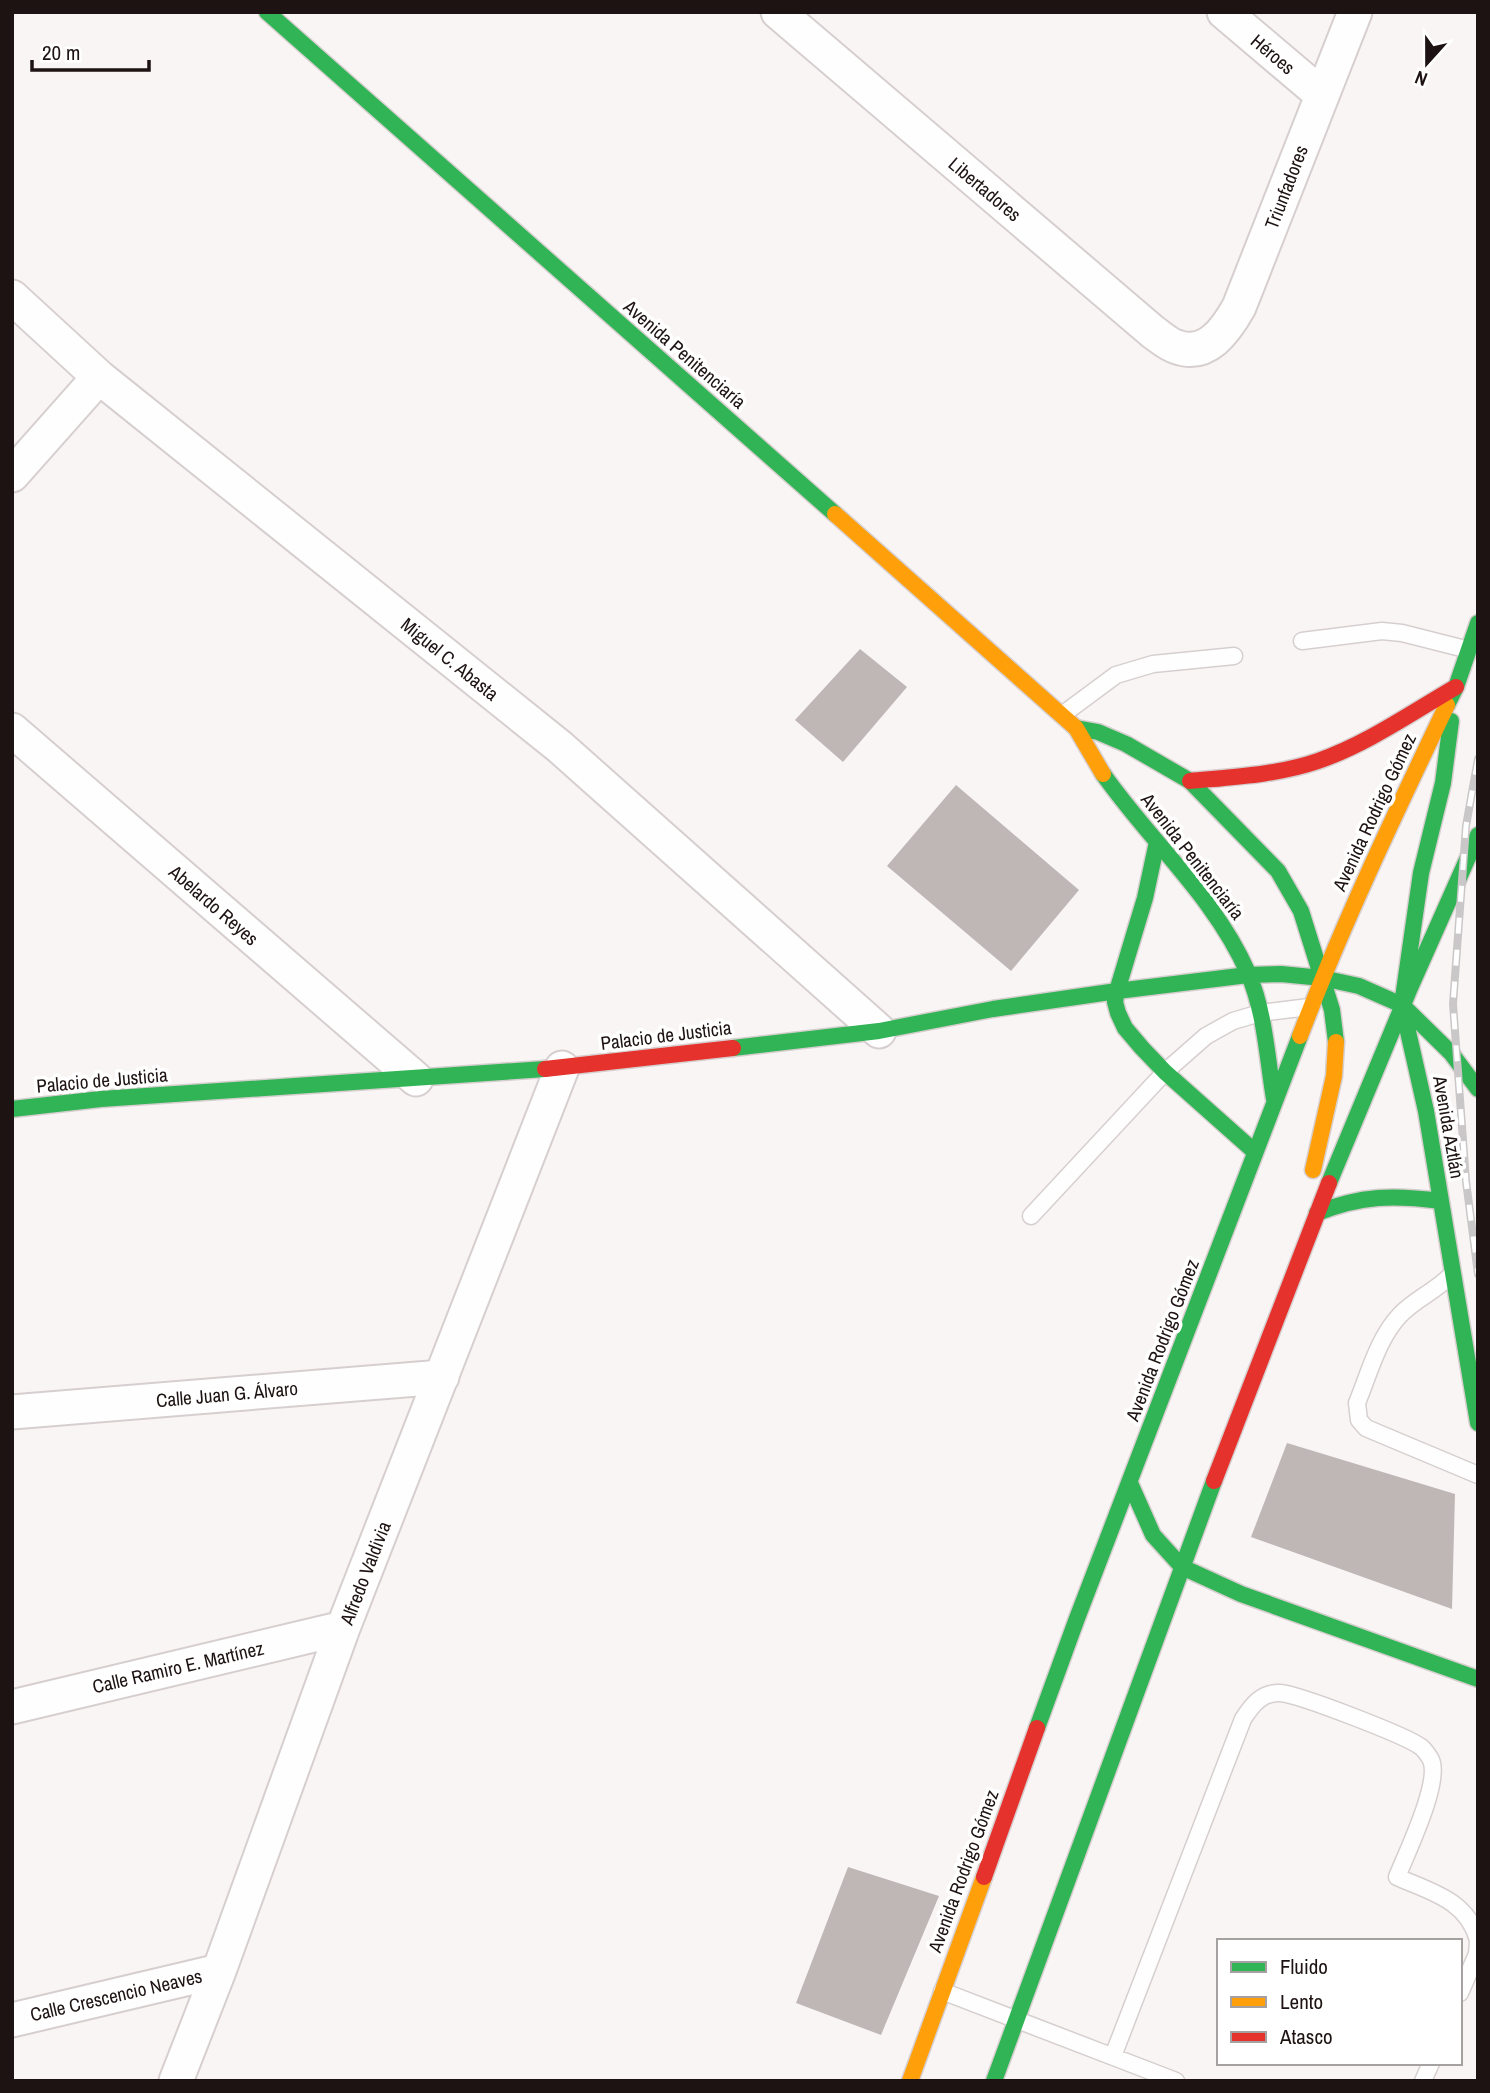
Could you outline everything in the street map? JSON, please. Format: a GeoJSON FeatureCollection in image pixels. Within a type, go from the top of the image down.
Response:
{"type":"FeatureCollection","features":[{"type":"Feature","properties":{"kind":"main road","name":"Avenida Penitenciaría"},"geometry":{"type":"LineString","coordinates":[[267,12],[1076,727],[1090,756],[1200,893],[1231,940],[1248,975],[1260,1013],[1274,1102]]}},
{"type":"Feature","properties":{"kind":"main road","name":"Avenida Rodrigo Gómez"},"geometry":{"type":"LineString","coordinates":[[910,2081],[1076,1621],[1322,978],[1385,833],[1456,687],[1478,624]]}},
{"type":"Feature","properties":{"kind":"main road"},"geometry":{"type":"LineString","coordinates":[[1190,781],[1258,775],[1317,761],[1354,746],[1456,687]]}},
{"type":"Feature","properties":{"kind":"main road"},"geometry":{"type":"LineString","coordinates":[[1402,1005],[1421,873],[1443,783],[1456,687]]}},
{"type":"Feature","properties":{"kind":"main road","name":"Avenida Penitenciaría"},"geometry":{"type":"LineString","coordinates":[[1076,727],[1126,744],[1190,781],[1278,871],[1301,911],[1332,1010],[1336,1046],[1334,1076],[1310,1181]]}},
{"type":"Feature","properties":{"kind":"main road"},"geometry":{"type":"LineString","coordinates":[[995,2081],[1182,1567],[1290,1283],[1310,1210],[1478,835]]}},
{"type":"Feature","properties":{"kind":"main road"},"geometry":{"type":"LineString","coordinates":[[1157,842],[1152,876],[1115,1002],[1125,1028],[1165,1072],[1255,1152]]}},
{"type":"Feature","properties":{"kind":"main road","name":"Palacio de Justicia"},"geometry":{"type":"LineString","coordinates":[[12,1109],[101,1099],[562,1068],[879,1031],[993,1009],[1117,990],[1248,975],[1281,974],[1322,978],[1359,986],[1402,1005]]}},
{"type":"Feature","properties":{"kind":"main road"},"geometry":{"type":"LineString","coordinates":[[1402,1005],[1451,1053],[1478,1089]]}},
{"type":"Feature","properties":{"kind":"main road","name":"Avenida Aztlán"},"geometry":{"type":"LineString","coordinates":[[1402,1005],[1426,1111],[1478,1423]]}},
{"type":"Feature","properties":{"kind":"main road"},"geometry":{"type":"LineString","coordinates":[[1310,1210],[1360,1197],[1382,1195],[1441,1201]]}},
{"type":"Feature","properties":{"kind":"main road"},"geometry":{"type":"LineString","coordinates":[[1130,1483],[1153,1535],[1182,1567],[1241,1594],[1478,1679]]}},
{"type":"Feature","properties":{"kind":"street","name":"Libertadores"},"geometry":{"type":"LineString","coordinates":[[778,12],[1153,332],[1177,348],[1200,349]]}},
{"type":"Feature","properties":{"kind":"street","name":"Héroes"},"geometry":{"type":"LineString","coordinates":[[1224,12],[1322,95]]}},
{"type":"Feature","properties":{"kind":"street","name":"Triunfadores"},"geometry":{"type":"LineString","coordinates":[[1200,349],[1226,331],[1239,307],[1355,12]]}},
{"type":"Feature","properties":{"kind":"street","name":"Miguel C. Abasta"},"geometry":{"type":"LineString","coordinates":[[12,297],[99,377],[560,747],[879,1031]]}},
{"type":"Feature","properties":{"kind":"street"},"geometry":{"type":"LineString","coordinates":[[12,475],[99,377]]}},
{"type":"Feature","properties":{"kind":"street","name":"Abelardo Reyes"},"geometry":{"type":"LineString","coordinates":[[12,730],[416,1079]]}},
{"type":"Feature","properties":{"kind":"street","name":"Alfredo Valdivia"},"geometry":{"type":"LineString","coordinates":[[176,2081],[219,1971],[343,1628],[562,1068]]}},
{"type":"Feature","properties":{"kind":"street","name":"Calle Juan G. Álvaro"},"geometry":{"type":"LineString","coordinates":[[12,1412],[442,1377]]}},
{"type":"Feature","properties":{"kind":"street","name":"Calle Ramiro E. Martínez"},"geometry":{"type":"LineString","coordinates":[[12,1707],[343,1628]]}},
{"type":"Feature","properties":{"kind":"street","name":"Calle Crescencio Neaves"},"geometry":{"type":"LineString","coordinates":[[12,2020],[219,1971]]}},
{"type":"Feature","properties":{"kind":"lane"},"geometry":{"type":"LineString","coordinates":[[1302,641],[1382,631],[1424,638],[1469,650]]}},
{"type":"Feature","properties":{"kind":"lane"},"geometry":{"type":"LineString","coordinates":[[1062,715],[1116,675],[1153,664],[1234,656]]}},
{"type":"Feature","properties":{"kind":"lane"},"geometry":{"type":"LineString","coordinates":[[1031,1216],[1165,1072],[1206,1036],[1233,1021],[1260,1013],[1311,1007]]}},
{"type":"Feature","properties":{"kind":"lane"},"geometry":{"type":"LineString","coordinates":[[1453,1273],[1440,1286],[1414,1302],[1385,1334],[1357,1403],[1357,1412],[1366,1428],[1478,1475]]}},
{"type":"Feature","properties":{"kind":"lane"},"geometry":{"type":"LineString","coordinates":[[1113,2056],[1243,1718],[1263,1696],[1280,1693],[1302,1698],[1402,1737],[1422,1747],[1432,1760],[1434,1774],[1427,1802],[1397,1877],[1454,1903],[1470,1920],[1478,1940],[1477,1954],[1462,1988]]}},
{"type":"Feature","properties":{"kind":"lane"},"geometry":{"type":"LineString","coordinates":[[942,1991],[1176,2081]]}},
{"type":"Feature","properties":{"kind":"lane"},"geometry":{"type":"LineString","coordinates":[[1423,2081],[1430,2065]]}},
{"type":"Feature","properties":{"kind":"building"},"geometry":{"type":"Polygon","coordinates":[[[860,649],[907,687],[843,762],[795,720],[860,649]]]}},
{"type":"Feature","properties":{"kind":"building"},"geometry":{"type":"Polygon","coordinates":[[[956,785],[1079,890],[1011,971],[887,866],[956,785]]]}},
{"type":"Feature","properties":{"kind":"building"},"geometry":{"type":"Polygon","coordinates":[[[1287,1443],[1455,1494],[1452,1609],[1251,1537],[1287,1443]]]}},
{"type":"Feature","properties":{"kind":"building"},"geometry":{"type":"Polygon","coordinates":[[[848,1867],[939,1896],[881,2035],[796,2003],[848,1867]]]}},
{"type":"Feature","properties":{"kind":"railway"},"geometry":{"type":"LineString","coordinates":[[1478,759],[1466,826],[1453,1004],[1466,1181],[1478,1274]]}},
{"type":"Feature","properties":{"kind":"traffic: fast"},"geometry":{"type":"LineString","coordinates":[[267,12],[835,514]]}},
{"type":"Feature","properties":{"kind":"traffic: fast"},"geometry":{"type":"LineString","coordinates":[[1447,705],[1478,623]]}},
{"type":"Feature","properties":{"kind":"traffic: fast"},"geometry":{"type":"LineString","coordinates":[[1451,721],[1443,783],[1421,873],[1402,1005],[1426,1111],[1478,1423]]}},
{"type":"Feature","properties":{"kind":"traffic: fast"},"geometry":{"type":"LineString","coordinates":[[1076,728],[1098,732],[1126,744],[1190,781],[1278,871],[1301,911],[1332,1010],[1336,1042]]}},
{"type":"Feature","properties":{"kind":"traffic: fast"},"geometry":{"type":"LineString","coordinates":[[1103,774],[1200,894],[1234,945],[1248,973],[1258,1003],[1274,1099]]}},
{"type":"Feature","properties":{"kind":"traffic: fast"},"geometry":{"type":"LineString","coordinates":[[1329,1183],[1410,988],[1478,835]]}},
{"type":"Feature","properties":{"kind":"traffic: fast"},"geometry":{"type":"LineString","coordinates":[[1157,842],[1145,898],[1117,991],[1115,1002],[1118,1013],[1125,1028],[1165,1072],[1255,1152]]}},
{"type":"Feature","properties":{"kind":"traffic: fast"},"geometry":{"type":"LineString","coordinates":[[733,1048],[879,1031],[993,1009],[1117,991],[1248,975],[1281,974],[1322,978],[1359,986],[1402,1005],[1451,1053],[1478,1089]]}},
{"type":"Feature","properties":{"kind":"traffic: fast"},"geometry":{"type":"LineString","coordinates":[[1037,1728],[1300,1036]]}},
{"type":"Feature","properties":{"kind":"traffic: fast"},"geometry":{"type":"LineString","coordinates":[[12,1109],[101,1099],[545,1069]]}},
{"type":"Feature","properties":{"kind":"traffic: fast"},"geometry":{"type":"LineString","coordinates":[[1317,1213],[1378,1198],[1441,1201]]}},
{"type":"Feature","properties":{"kind":"traffic: fast"},"geometry":{"type":"LineString","coordinates":[[994,2081],[1214,1481]]}},
{"type":"Feature","properties":{"kind":"traffic: fast"},"geometry":{"type":"LineString","coordinates":[[1130,1483],[1153,1535],[1182,1567],[1241,1594],[1478,1679]]}},
{"type":"Feature","properties":{"kind":"traffic: slow"},"geometry":{"type":"LineString","coordinates":[[835,514],[1076,728],[1103,774]]}},
{"type":"Feature","properties":{"kind":"traffic: slow"},"geometry":{"type":"LineString","coordinates":[[1300,1036],[1352,910],[1447,705]]}},
{"type":"Feature","properties":{"kind":"traffic: slow"},"geometry":{"type":"LineString","coordinates":[[1313,1170],[1334,1076],[1336,1042]]}},
{"type":"Feature","properties":{"kind":"traffic: slow"},"geometry":{"type":"LineString","coordinates":[[910,2081],[984,1877]]}},
{"type":"Feature","properties":{"kind":"traffic: jam"},"geometry":{"type":"LineString","coordinates":[[1190,781],[1239,777],[1318,761],[1371,737],[1456,687]]}},
{"type":"Feature","properties":{"kind":"traffic: jam"},"geometry":{"type":"LineString","coordinates":[[545,1069],[733,1048]]}},
{"type":"Feature","properties":{"kind":"traffic: jam"},"geometry":{"type":"LineString","coordinates":[[1214,1481],[1329,1183]]}},
{"type":"Feature","properties":{"kind":"traffic: jam"},"geometry":{"type":"LineString","coordinates":[[984,1877],[1037,1728]]}}]}
